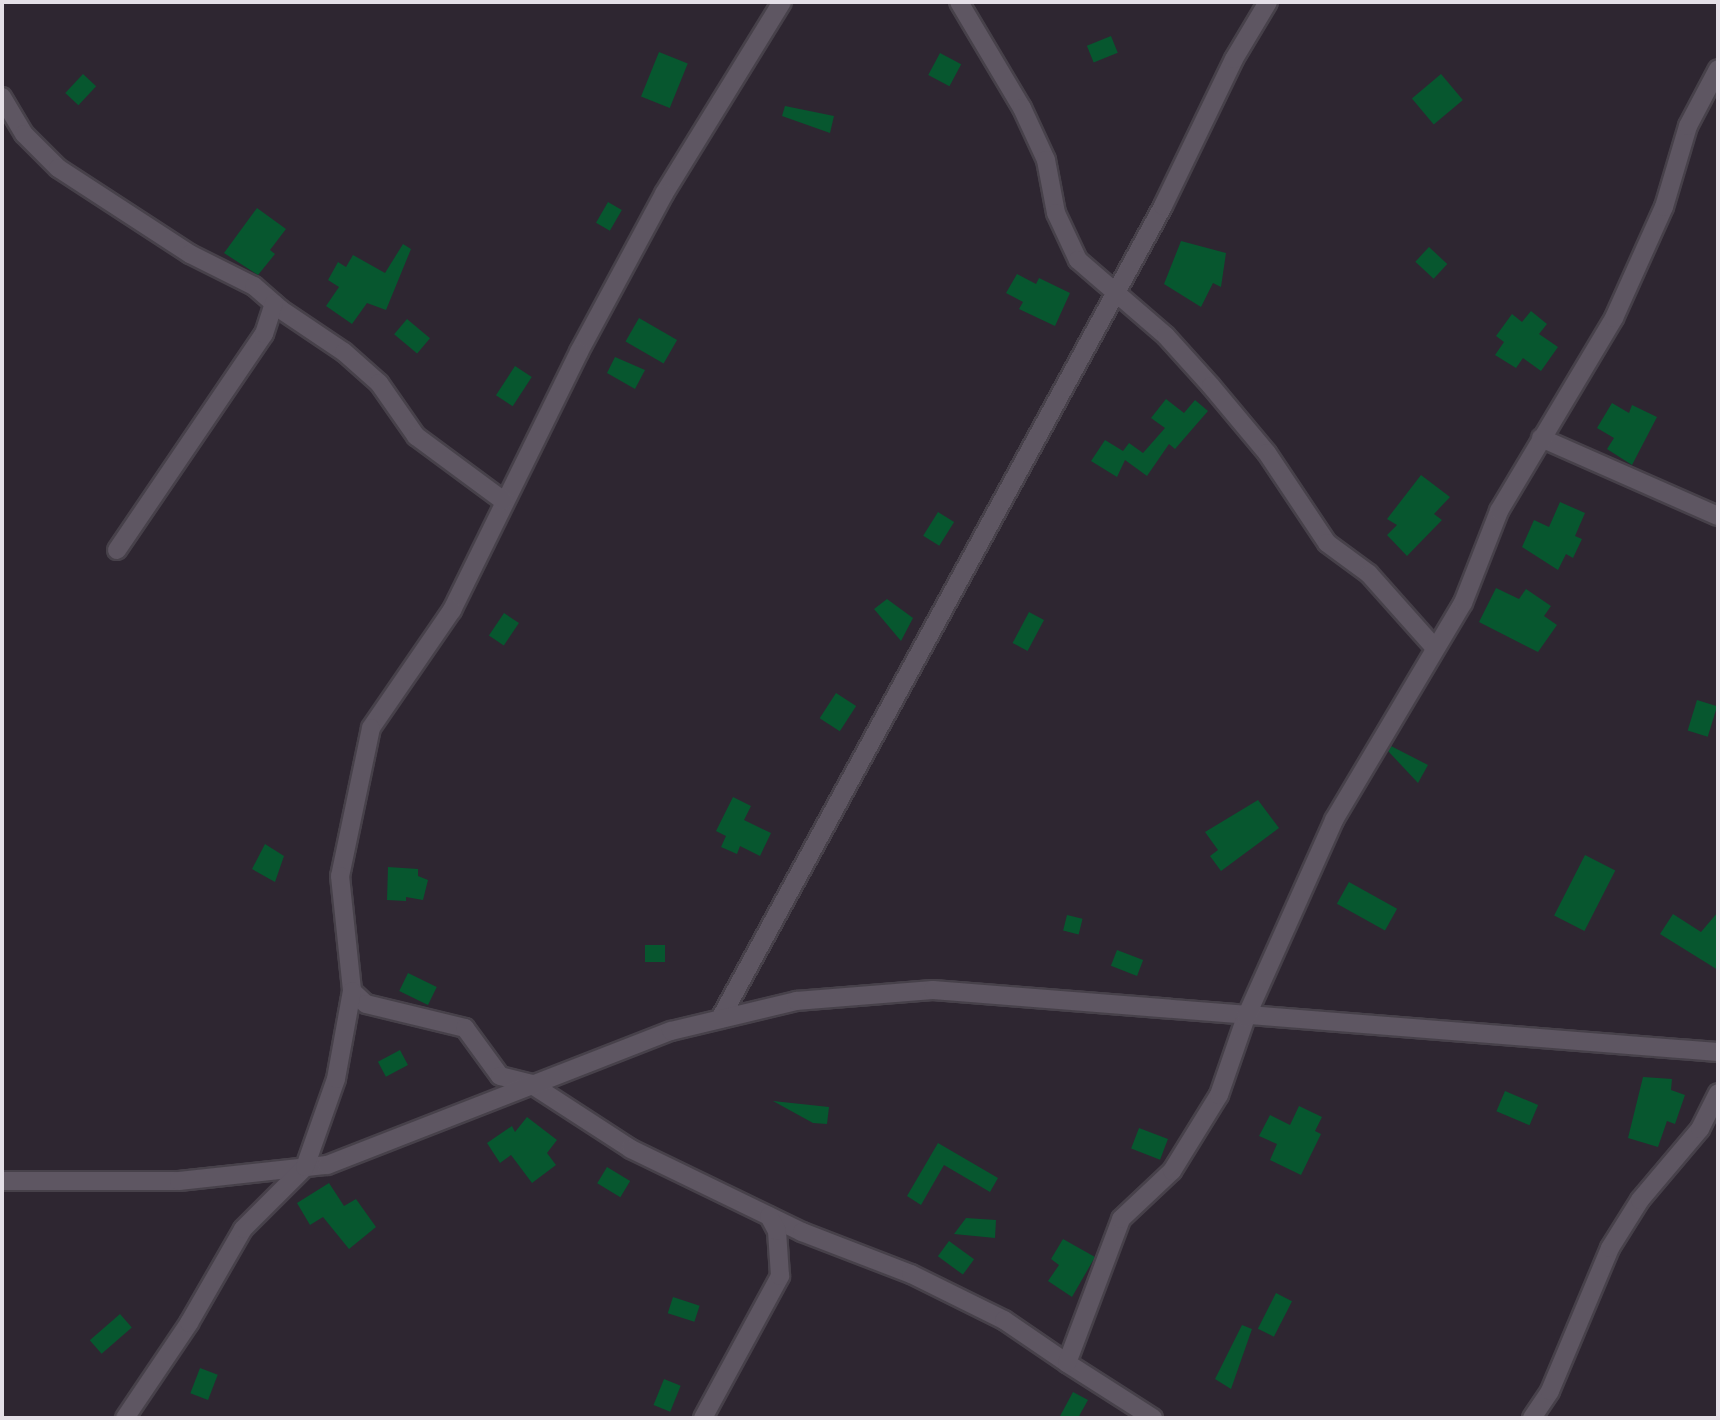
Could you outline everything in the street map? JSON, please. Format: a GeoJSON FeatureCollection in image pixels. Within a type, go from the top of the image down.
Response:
{"type":"FeatureCollection","features":[{"type":"Feature","properties":{"kind":"street"},"geometry":{"type":"LineString","coordinates":[[125,1418],[189,1323],[243,1229],[305,1167],[335,1079],[352,991],[340,876],[351,840],[371,728],[452,610],[504,501],[664,194],[782,2]]}},
{"type":"Feature","properties":{"kind":"street"},"geometry":{"type":"LineString","coordinates":[[960,2],[1041,149],[1056,213],[1079,260],[1116,291],[1211,386],[1266,453],[1328,543],[1369,574],[1435,648]]}},
{"type":"Feature","properties":{"kind":"street"},"geometry":{"type":"LineString","coordinates":[[720,1019],[1116,291],[1268,2]]}},
{"type":"Feature","properties":{"kind":"street"},"geometry":{"type":"LineString","coordinates":[[1067,1363],[1121,1219],[1179,1160],[1219,1094],[1246,1017],[1334,820],[1463,603],[1499,511],[1614,318],[1664,207],[1688,126],[1718,69]]}},
{"type":"Feature","properties":{"kind":"street"},"geometry":{"type":"LineString","coordinates":[[2,97],[24,134],[58,167],[190,254],[254,286],[274,304],[344,352],[379,383],[416,436],[504,501]]}},
{"type":"Feature","properties":{"kind":"street"},"geometry":{"type":"LineString","coordinates":[[117,550],[264,334],[274,304]]}},
{"type":"Feature","properties":{"kind":"street"},"geometry":{"type":"LineString","coordinates":[[264,334],[295,319]]}},
{"type":"Feature","properties":{"kind":"street"},"geometry":{"type":"LineString","coordinates":[[1542,438],[1718,516]]}},
{"type":"Feature","properties":{"kind":"street"},"geometry":{"type":"LineString","coordinates":[[2,1181],[179,1181],[327,1165],[671,1031],[796,1001],[933,990],[1246,1017],[1717,1048]]}},
{"type":"Feature","properties":{"kind":"street"},"geometry":{"type":"LineString","coordinates":[[352,991],[366,1004],[465,1028],[500,1076],[531,1084],[631,1149],[769,1216],[911,1275],[1004,1320],[1153,1418]]}},
{"type":"Feature","properties":{"kind":"street"},"geometry":{"type":"LineString","coordinates":[[1532,1418],[1550,1391],[1610,1248],[1640,1200],[1700,1129],[1718,1093]]}},
{"type":"Feature","properties":{"kind":"street"},"geometry":{"type":"LineString","coordinates":[[703,1418],[780,1276],[777,1231],[769,1216]]}},
{"type":"Feature","properties":{"kind":"building"},"geometry":{"type":"Polygon","coordinates":[[[1111,36],[1118,53],[1094,62],[1087,46],[1111,36]]]}},
{"type":"Feature","properties":{"kind":"building"},"geometry":{"type":"Polygon","coordinates":[[[659,52],[688,64],[670,108],[641,97],[659,52]]]}},
{"type":"Feature","properties":{"kind":"building"},"geometry":{"type":"Polygon","coordinates":[[[940,53],[961,64],[949,86],[928,75],[940,53]]]}},
{"type":"Feature","properties":{"kind":"building"},"geometry":{"type":"Polygon","coordinates":[[[83,74],[96,86],[78,105],[65,93],[83,74]]]}},
{"type":"Feature","properties":{"kind":"building"},"geometry":{"type":"Polygon","coordinates":[[[1441,74],[1463,100],[1434,124],[1412,98],[1441,74]]]}},
{"type":"Feature","properties":{"kind":"building"},"geometry":{"type":"Polygon","coordinates":[[[785,106],[834,116],[830,133],[782,116],[785,106]]]}},
{"type":"Feature","properties":{"kind":"building"},"geometry":{"type":"Polygon","coordinates":[[[608,202],[622,210],[610,231],[596,223],[608,202]]]}},
{"type":"Feature","properties":{"kind":"building"},"geometry":{"type":"Polygon","coordinates":[[[257,208],[286,229],[270,250],[275,254],[258,275],[224,253],[257,208]]]}},
{"type":"Feature","properties":{"kind":"building"},"geometry":{"type":"Polygon","coordinates":[[[1181,241],[1226,253],[1221,287],[1213,283],[1201,307],[1164,284],[1181,241]]]}},
{"type":"Feature","properties":{"kind":"building"},"geometry":{"type":"Polygon","coordinates":[[[403,244],[411,249],[386,310],[367,303],[352,324],[326,306],[339,287],[328,280],[338,262],[346,267],[353,255],[385,273],[403,244]]]}},
{"type":"Feature","properties":{"kind":"building"},"geometry":{"type":"Polygon","coordinates":[[[1429,247],[1447,264],[1434,279],[1415,262],[1429,247]]]}},
{"type":"Feature","properties":{"kind":"building"},"geometry":{"type":"Polygon","coordinates":[[[1017,274],[1036,284],[1039,278],[1070,293],[1055,326],[1019,309],[1023,302],[1006,293],[1017,274]]]}},
{"type":"Feature","properties":{"kind":"building"},"geometry":{"type":"Polygon","coordinates":[[[1531,311],[1547,324],[1539,334],[1558,347],[1541,371],[1523,358],[1516,368],[1495,355],[1504,342],[1496,336],[1512,314],[1522,322],[1531,311]]]}},
{"type":"Feature","properties":{"kind":"building"},"geometry":{"type":"Polygon","coordinates":[[[639,318],[677,340],[664,363],[626,341],[639,318]]]}},
{"type":"Feature","properties":{"kind":"building"},"geometry":{"type":"Polygon","coordinates":[[[407,319],[430,338],[417,354],[394,334],[407,319]]]}},
{"type":"Feature","properties":{"kind":"building"},"geometry":{"type":"Polygon","coordinates":[[[615,357],[645,370],[635,389],[607,373],[615,357]]]}},
{"type":"Feature","properties":{"kind":"building"},"geometry":{"type":"Polygon","coordinates":[[[515,366],[532,377],[513,406],[496,395],[515,366]]]}},
{"type":"Feature","properties":{"kind":"building"},"geometry":{"type":"Polygon","coordinates":[[[1166,399],[1184,413],[1195,400],[1208,411],[1175,449],[1169,444],[1147,476],[1125,460],[1117,477],[1091,461],[1105,440],[1123,451],[1129,443],[1143,453],[1165,428],[1151,418],[1166,399]]]}},
{"type":"Feature","properties":{"kind":"building"},"geometry":{"type":"Polygon","coordinates":[[[1612,403],[1629,413],[1632,405],[1657,417],[1632,465],[1607,449],[1614,438],[1597,428],[1612,403]]]}},
{"type":"Feature","properties":{"kind":"building"},"geometry":{"type":"Polygon","coordinates":[[[1421,475],[1450,497],[1434,514],[1442,520],[1407,556],[1387,535],[1397,525],[1387,519],[1421,475]]]}},
{"type":"Feature","properties":{"kind":"building"},"geometry":{"type":"Polygon","coordinates":[[[1560,502],[1585,513],[1575,536],[1582,539],[1573,558],[1566,554],[1558,570],[1522,547],[1534,520],[1549,527],[1560,502]]]}},
{"type":"Feature","properties":{"kind":"building"},"geometry":{"type":"Polygon","coordinates":[[[938,512],[954,522],[939,546],[923,536],[938,512]]]}},
{"type":"Feature","properties":{"kind":"building"},"geometry":{"type":"Polygon","coordinates":[[[1496,588],[1519,599],[1526,589],[1551,606],[1544,616],[1557,625],[1538,652],[1479,622],[1496,588]]]}},
{"type":"Feature","properties":{"kind":"building"},"geometry":{"type":"Polygon","coordinates":[[[887,599],[913,618],[901,641],[874,609],[887,599]]]}},
{"type":"Feature","properties":{"kind":"building"},"geometry":{"type":"Polygon","coordinates":[[[1029,612],[1044,620],[1028,651],[1013,643],[1029,612]]]}},
{"type":"Feature","properties":{"kind":"building"},"geometry":{"type":"Polygon","coordinates":[[[504,613],[519,623],[504,645],[489,635],[504,613]]]}},
{"type":"Feature","properties":{"kind":"building"},"geometry":{"type":"Polygon","coordinates":[[[836,693],[856,706],[840,731],[820,718],[836,693]]]}},
{"type":"Feature","properties":{"kind":"building"},"geometry":{"type":"Polygon","coordinates":[[[1697,700],[1717,706],[1708,737],[1688,731],[1697,700]]]}},
{"type":"Feature","properties":{"kind":"building"},"geometry":{"type":"Polygon","coordinates":[[[1391,746],[1428,765],[1418,783],[1388,751],[1391,746]]]}},
{"type":"Feature","properties":{"kind":"building"},"geometry":{"type":"Polygon","coordinates":[[[733,797],[751,806],[744,820],[771,833],[760,856],[740,846],[737,854],[721,847],[726,836],[716,831],[733,797]]]}},
{"type":"Feature","properties":{"kind":"building"},"geometry":{"type":"Polygon","coordinates":[[[1258,800],[1279,828],[1221,871],[1210,856],[1218,850],[1205,832],[1258,800]]]}},
{"type":"Feature","properties":{"kind":"building"},"geometry":{"type":"Polygon","coordinates":[[[265,844],[284,856],[275,882],[252,869],[265,844]]]}},
{"type":"Feature","properties":{"kind":"building"},"geometry":{"type":"Polygon","coordinates":[[[1585,855],[1615,870],[1584,931],[1554,916],[1585,855]]]}},
{"type":"Feature","properties":{"kind":"building"},"geometry":{"type":"Polygon","coordinates":[[[388,867],[418,869],[418,876],[428,880],[423,900],[406,897],[406,901],[387,900],[388,867]]]}},
{"type":"Feature","properties":{"kind":"building"},"geometry":{"type":"Polygon","coordinates":[[[1349,882],[1397,909],[1385,931],[1337,904],[1349,882]]]}},
{"type":"Feature","properties":{"kind":"building"},"geometry":{"type":"Polygon","coordinates":[[[1718,912],[1718,970],[1660,934],[1673,914],[1701,932],[1718,912]]]}},
{"type":"Feature","properties":{"kind":"building"},"geometry":{"type":"Polygon","coordinates":[[[1067,915],[1083,919],[1079,934],[1063,931],[1067,915]]]}},
{"type":"Feature","properties":{"kind":"building"},"geometry":{"type":"Polygon","coordinates":[[[645,945],[665,945],[665,962],[645,962],[645,945]]]}},
{"type":"Feature","properties":{"kind":"building"},"geometry":{"type":"Polygon","coordinates":[[[1117,950],[1143,960],[1137,976],[1111,966],[1117,950]]]}},
{"type":"Feature","properties":{"kind":"building"},"geometry":{"type":"Polygon","coordinates":[[[408,973],[437,987],[428,1005],[399,991],[408,973]]]}},
{"type":"Feature","properties":{"kind":"building"},"geometry":{"type":"Polygon","coordinates":[[[400,1050],[408,1065],[386,1077],[378,1062],[400,1050]]]}},
{"type":"Feature","properties":{"kind":"building"},"geometry":{"type":"Polygon","coordinates":[[[1643,1077],[1672,1079],[1671,1090],[1685,1095],[1675,1124],[1667,1121],[1658,1147],[1628,1138],[1643,1077]]]}},
{"type":"Feature","properties":{"kind":"building"},"geometry":{"type":"Polygon","coordinates":[[[1505,1091],[1538,1105],[1530,1125],[1496,1111],[1505,1091]]]}},
{"type":"Feature","properties":{"kind":"building"},"geometry":{"type":"Polygon","coordinates":[[[773,1101],[829,1107],[827,1124],[813,1123],[773,1101]]]}},
{"type":"Feature","properties":{"kind":"building"},"geometry":{"type":"Polygon","coordinates":[[[1299,1106],[1322,1117],[1315,1131],[1321,1134],[1301,1175],[1270,1160],[1277,1144],[1259,1136],[1270,1115],[1290,1125],[1299,1106]]]}},
{"type":"Feature","properties":{"kind":"building"},"geometry":{"type":"Polygon","coordinates":[[[527,1117],[557,1140],[547,1153],[556,1165],[532,1183],[511,1155],[500,1163],[487,1143],[512,1126],[515,1132],[527,1117]]]}},
{"type":"Feature","properties":{"kind":"building"},"geometry":{"type":"Polygon","coordinates":[[[1139,1128],[1168,1139],[1160,1160],[1131,1149],[1139,1128]]]}},
{"type":"Feature","properties":{"kind":"building"},"geometry":{"type":"Polygon","coordinates":[[[938,1143],[998,1178],[990,1192],[944,1165],[921,1205],[907,1196],[938,1143]]]}},
{"type":"Feature","properties":{"kind":"building"},"geometry":{"type":"Polygon","coordinates":[[[607,1167],[630,1181],[620,1197],[597,1183],[607,1167]]]}},
{"type":"Feature","properties":{"kind":"building"},"geometry":{"type":"Polygon","coordinates":[[[329,1183],[344,1206],[356,1199],[376,1227],[349,1249],[323,1217],[310,1225],[297,1203],[329,1183]]]}},
{"type":"Feature","properties":{"kind":"building"},"geometry":{"type":"Polygon","coordinates":[[[966,1218],[996,1220],[995,1238],[954,1234],[966,1218]]]}},
{"type":"Feature","properties":{"kind":"building"},"geometry":{"type":"Polygon","coordinates":[[[1063,1239],[1095,1257],[1072,1297],[1048,1281],[1059,1265],[1051,1259],[1063,1239]]]}},
{"type":"Feature","properties":{"kind":"building"},"geometry":{"type":"Polygon","coordinates":[[[949,1241],[974,1259],[963,1275],[938,1256],[949,1241]]]}},
{"type":"Feature","properties":{"kind":"building"},"geometry":{"type":"Polygon","coordinates":[[[1276,1293],[1292,1301],[1274,1337],[1258,1329],[1276,1293]]]}},
{"type":"Feature","properties":{"kind":"building"},"geometry":{"type":"Polygon","coordinates":[[[673,1297],[700,1306],[694,1322],[668,1313],[673,1297]]]}},
{"type":"Feature","properties":{"kind":"building"},"geometry":{"type":"Polygon","coordinates":[[[120,1314],[132,1328],[102,1354],[90,1340],[120,1314]]]}},
{"type":"Feature","properties":{"kind":"building"},"geometry":{"type":"Polygon","coordinates":[[[1242,1325],[1252,1329],[1231,1389],[1215,1379],[1242,1325]]]}},
{"type":"Feature","properties":{"kind":"building"},"geometry":{"type":"Polygon","coordinates":[[[200,1368],[218,1375],[208,1400],[190,1393],[200,1368]]]}},
{"type":"Feature","properties":{"kind":"building"},"geometry":{"type":"Polygon","coordinates":[[[664,1379],[681,1386],[670,1412],[654,1405],[664,1379]]]}},
{"type":"Feature","properties":{"kind":"building"},"geometry":{"type":"Polygon","coordinates":[[[1073,1392],[1088,1400],[1078,1418],[1059,1418],[1073,1392]]]}}]}
